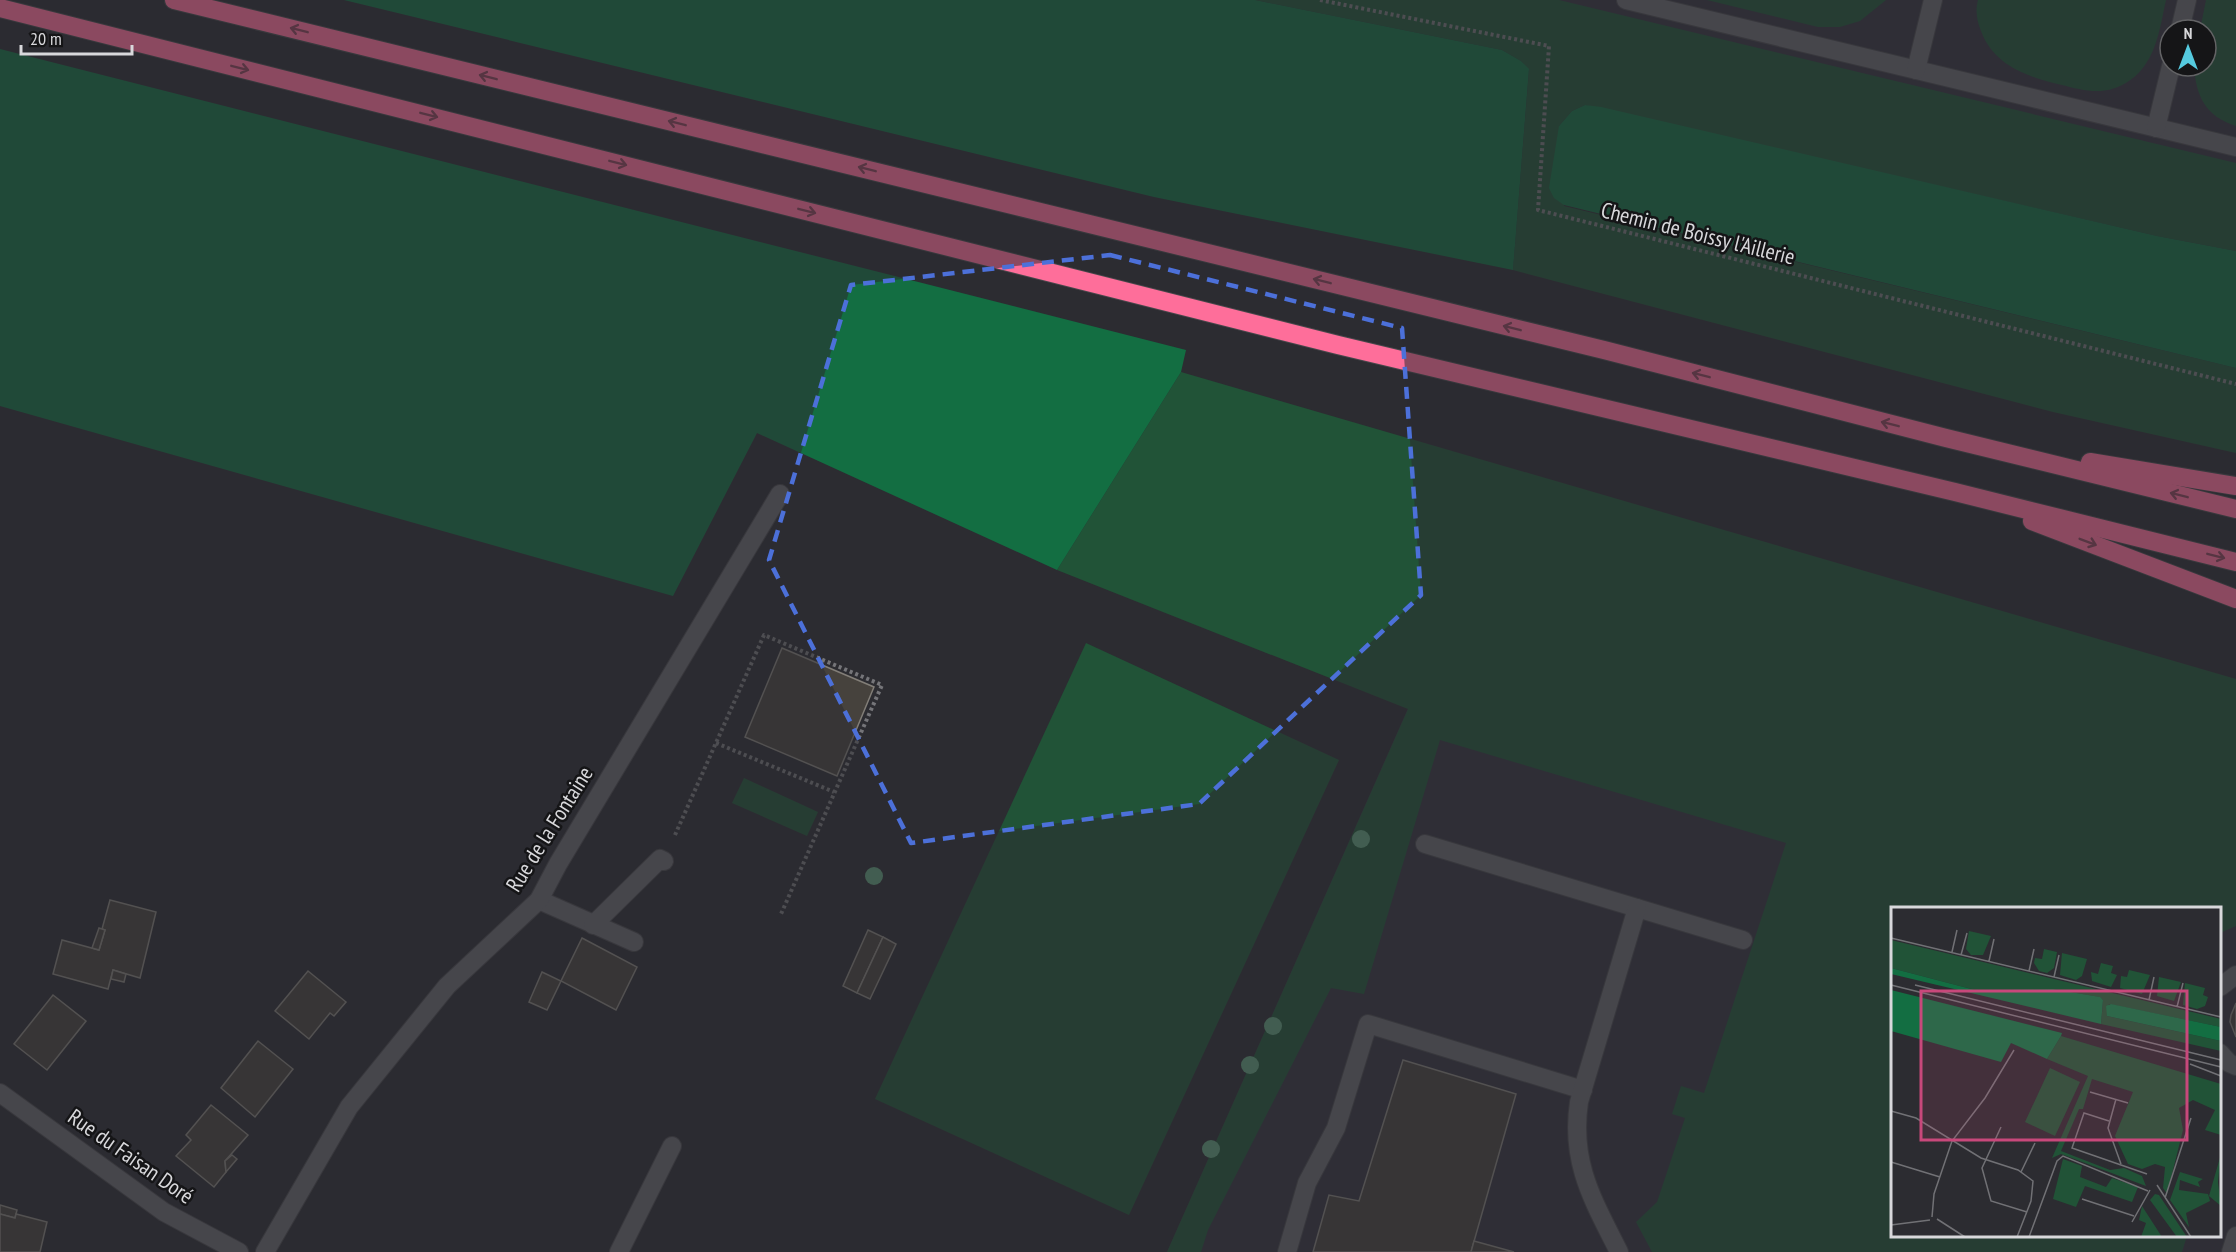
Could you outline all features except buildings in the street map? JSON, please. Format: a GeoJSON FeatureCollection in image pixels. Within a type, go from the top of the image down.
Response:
{"type":"FeatureCollection","features":[{"type":"Feature","properties":{"kind":"highway"},"geometry":{"type":"LineString","coordinates":[[174,0],[1604,350],[2236,509]]}},
{"type":"Feature","properties":{"kind":"highway"},"geometry":{"type":"LineString","coordinates":[[0,8],[1338,345],[1955,492],[2236,562]]}},
{"type":"Feature","properties":{"kind":"highway"},"geometry":{"type":"LineString","coordinates":[[1947,438],[2236,486]]}},
{"type":"Feature","properties":{"kind":"highway"},"geometry":{"type":"LineString","coordinates":[[1955,492],[2236,599]]}},
{"type":"Feature","properties":{"kind":"street"},"geometry":{"type":"LineString","coordinates":[[1626,0],[2236,147]]}},
{"type":"Feature","properties":{"kind":"street"},"geometry":{"type":"LineString","coordinates":[[1916,70],[1934,0]]}},
{"type":"Feature","properties":{"kind":"street"},"geometry":{"type":"LineString","coordinates":[[2183,18],[2187,0]]}},
{"type":"Feature","properties":{"kind":"street"},"geometry":{"type":"LineString","coordinates":[[2156,128],[2168,78]]}},
{"type":"Feature","properties":{"kind":"street","name":"Rue de la Fontaine"},"geometry":{"type":"LineString","coordinates":[[265,1252],[349,1107],[447,986],[539,900],[564,853],[780,494]]}},
{"type":"Feature","properties":{"kind":"street"},"geometry":{"type":"LineString","coordinates":[[1425,844],[1743,940]]}},
{"type":"Feature","properties":{"kind":"street"},"geometry":{"type":"LineString","coordinates":[[593,925],[660,859],[664,861]]}},
{"type":"Feature","properties":{"kind":"street"},"geometry":{"type":"LineString","coordinates":[[539,900],[634,942]]}},
{"type":"Feature","properties":{"kind":"street"},"geometry":{"type":"LineString","coordinates":[[1619,1252],[1589,1190],[1577,1152],[1576,1125],[1583,1090],[1637,908]]}},
{"type":"Feature","properties":{"kind":"street"},"geometry":{"type":"LineString","coordinates":[[2221,986],[2236,975]]}},
{"type":"Feature","properties":{"kind":"street"},"geometry":{"type":"LineString","coordinates":[[1287,1252],[1307,1183],[1335,1128],[1368,1024],[1583,1090]]}},
{"type":"Feature","properties":{"kind":"street"},"geometry":{"type":"LineString","coordinates":[[2221,1054],[2229,1063],[2236,1066]]}},
{"type":"Feature","properties":{"kind":"street","name":"Rue du Faisan Doré"},"geometry":{"type":"LineString","coordinates":[[0,1093],[164,1212],[239,1252]]}},
{"type":"Feature","properties":{"kind":"street"},"geometry":{"type":"LineString","coordinates":[[619,1252],[672,1146]]}},
{"type":"Feature","properties":{"kind":"street"},"geometry":{"type":"LineString","coordinates":[[2231,1252],[2236,1236]]}},
{"type":"Feature","properties":{"kind":"path","name":"Chemin de Boissy l'Aillerie"},"geometry":{"type":"LineString","coordinates":[[1320,0],[1548,46],[1538,210],[2236,384]]}},
{"type":"Feature","properties":{"kind":"path"},"geometry":{"type":"LineString","coordinates":[[664,861],[764,635],[882,686],[781,914]]}},
{"type":"Feature","properties":{"kind":"path"},"geometry":{"type":"LineString","coordinates":[[716,743],[835,792]]}},
{"type":"Feature","properties":{"kind":"highlighted area"},"geometry":{"type":"Polygon","coordinates":[[[1110,255],[1402,328],[1421,595],[1199,804],[911,843],[769,560],[851,285],[1110,255]]]}},
{"type":"Feature","properties":{"kind":"shaded area"},"geometry":{"type":"Polygon","coordinates":[[[1432,0],[2236,0],[2236,251],[1432,0]]]}},
{"type":"Feature","properties":{"kind":"shaded area"},"geometry":{"type":"Polygon","coordinates":[[[1408,708],[2236,901],[2236,1252],[1167,1252],[1408,708]]]}},
{"type":"Feature","properties":{"kind":"green space"},"geometry":{"type":"Polygon","coordinates":[[[344,0],[1255,0],[1502,50],[1521,61],[1529,69],[1513,270],[1154,197],[344,0]]]}},
{"type":"Feature","properties":{"kind":"green space"},"geometry":{"type":"Polygon","coordinates":[[[1255,0],[1559,0],[2236,163],[2236,251],[2157,236],[1585,105],[1572,111],[1559,126],[1564,206],[2236,368],[2236,453],[2053,412],[1513,270],[1529,70],[1521,61],[1502,50],[1255,0]]]}},
{"type":"Feature","properties":{"kind":"green space"},"geometry":{"type":"Polygon","coordinates":[[[1707,0],[1886,0],[1860,21],[1840,27],[1818,27],[1707,0]]]}},
{"type":"Feature","properties":{"kind":"green space"},"geometry":{"type":"Polygon","coordinates":[[[1978,0],[2166,0],[2162,18],[2158,18],[2156,42],[2142,69],[2135,77],[2121,86],[2099,91],[2049,82],[2025,74],[2003,61],[1994,53],[1981,31],[1978,0]]]}},
{"type":"Feature","properties":{"kind":"green space"},"geometry":{"type":"Polygon","coordinates":[[[2206,0],[2236,0],[2236,126],[2225,122],[2210,111],[2204,104],[2197,87],[2195,78],[2218,78],[2218,18],[2202,18],[2206,0]]]}},
{"type":"Feature","properties":{"kind":"green space"},"geometry":{"type":"Polygon","coordinates":[[[0,49],[1186,350],[1181,372],[1057,570],[757,433],[673,596],[0,406],[0,49]]]}},
{"type":"Feature","properties":{"kind":"green space"},"geometry":{"type":"Polygon","coordinates":[[[1585,105],[2157,236],[2236,251],[2236,368],[1564,205],[1554,198],[1549,188],[1559,126],[1572,111],[1585,105]]]}},
{"type":"Feature","properties":{"kind":"green space"},"geometry":{"type":"Polygon","coordinates":[[[1181,372],[2236,679],[2236,926],[2221,933],[2221,907],[1891,907],[1891,1237],[2187,1237],[2182,1252],[1652,1252],[1636,1222],[1657,1202],[1685,1118],[1672,1114],[1681,1086],[1704,1093],[1786,843],[1440,740],[1364,994],[1331,988],[1208,1230],[1201,1252],[1167,1252],[1408,709],[1057,570],[1181,372]]]}},
{"type":"Feature","properties":{"kind":"green space"},"geometry":{"type":"Polygon","coordinates":[[[1086,643],[1339,760],[1129,1215],[875,1099],[1086,643]]]}},
{"type":"Feature","properties":{"kind":"green space"},"geometry":{"type":"Polygon","coordinates":[[[744,778],[818,812],[807,836],[732,803],[744,778]]]}}]}
